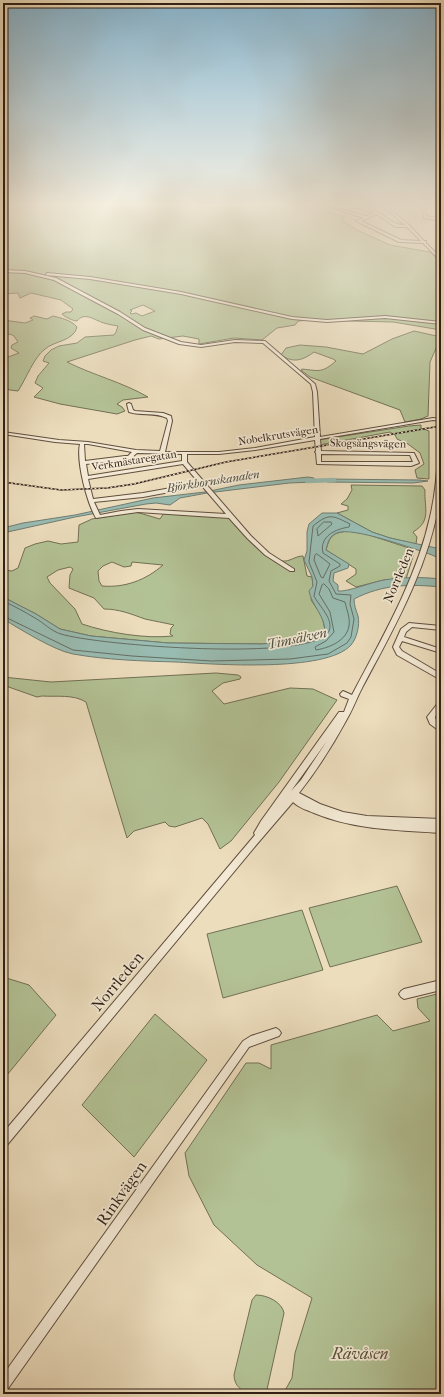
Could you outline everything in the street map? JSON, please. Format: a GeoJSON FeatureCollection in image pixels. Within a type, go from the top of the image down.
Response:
{"type":"FeatureCollection","features":[{"type":"Feature","properties":{"kind":"street"},"geometry":{"type":"LineString","coordinates":[[26,272],[55,279],[119,313],[144,329],[180,343],[201,346],[235,341],[264,342],[313,384],[318,439],[317,452]]}},
{"type":"Feature","properties":{"kind":"street"},"geometry":{"type":"LineString","coordinates":[[27,272],[74,276],[181,293],[292,318],[327,321],[385,317],[441,323]]}},
{"type":"Feature","properties":{"kind":"street"},"geometry":{"type":"LineString","coordinates":[[129,404],[131,411],[134,412],[159,414],[169,417],[170,422],[162,454]]}},
{"type":"Feature","properties":{"kind":"street","name":"Nobelkrutsvägen"},"geometry":{"type":"LineString","coordinates":[[114,447],[162,454],[237,452],[441,420]]}},
{"type":"Feature","properties":{"kind":"street"},"geometry":{"type":"LineString","coordinates":[[3,433],[60,443],[114,447]]}},
{"type":"Feature","properties":{"kind":"street"},"geometry":{"type":"LineString","coordinates":[[73,443],[114,447]]}},
{"type":"Feature","properties":{"kind":"street"},"geometry":{"type":"LineString","coordinates":[[82,445],[86,478],[96,514],[143,511],[230,516]]}},
{"type":"Feature","properties":{"kind":"street"},"geometry":{"type":"LineString","coordinates":[[83,463],[125,458],[136,451]]}},
{"type":"Feature","properties":{"kind":"street","name":"Skogsängsvägen"},"geometry":{"type":"LineString","coordinates":[[317,452],[407,453],[412,454],[416,463],[319,463],[317,452]]}},
{"type":"Feature","properties":{"kind":"street"},"geometry":{"type":"LineString","coordinates":[[185,454],[184,462],[230,516],[267,554],[292,570]]}},
{"type":"Feature","properties":{"kind":"street","name":"Norrleden"},"geometry":{"type":"LineString","coordinates":[[3,1141],[254,841],[264,823],[289,794],[346,716],[353,698],[414,578],[422,556],[435,512],[440,482],[441,454]]}},
{"type":"Feature","properties":{"kind":"street","name":"Verkmästaregatan"},"geometry":{"type":"LineString","coordinates":[[86,478],[184,462]]}},
{"type":"Feature","properties":{"kind":"street"},"geometry":{"type":"LineString","coordinates":[[92,501],[150,494],[203,484]]}},
{"type":"Feature","properties":{"kind":"street"},"geometry":{"type":"LineString","coordinates":[[441,628],[411,625],[407,627],[396,646],[400,653],[441,677]]}},
{"type":"Feature","properties":{"kind":"street"},"geometry":{"type":"LineString","coordinates":[[400,638],[441,651]]}},
{"type":"Feature","properties":{"kind":"street"},"geometry":{"type":"LineString","coordinates":[[343,694],[353,698]]}},
{"type":"Feature","properties":{"kind":"street"},"geometry":{"type":"LineString","coordinates":[[441,704],[431,717],[433,722],[441,729]]}},
{"type":"Feature","properties":{"kind":"street"},"geometry":{"type":"LineString","coordinates":[[289,794],[298,796],[331,812],[349,816],[374,819],[441,822]]}},
{"type":"Feature","properties":{"kind":"street"},"geometry":{"type":"LineString","coordinates":[[289,794],[303,805],[344,821],[368,825],[441,829]]}},
{"type":"Feature","properties":{"kind":"street"},"geometry":{"type":"LineString","coordinates":[[404,994],[441,985]]}},
{"type":"Feature","properties":{"kind":"street","name":"Rinkvägen"},"geometry":{"type":"LineString","coordinates":[[3,1386],[246,1044],[276,1033]]}},
{"type":"Feature","properties":{"kind":"green space"},"geometry":{"type":"Polygon","coordinates":[[[3,272],[441,272],[441,330],[393,322],[298,321],[295,325],[277,328],[262,340],[234,338],[199,344],[199,339],[183,336],[159,339],[151,336],[67,362],[128,387],[148,397],[123,400],[117,404],[125,411],[117,414],[60,404],[34,397],[43,388],[35,383],[38,376],[49,363],[43,361],[45,356],[51,350],[59,346],[77,343],[85,337],[114,335],[118,326],[89,317],[80,318],[77,321],[69,319],[62,314],[71,312],[73,309],[61,300],[31,293],[20,298],[18,293],[3,294],[3,272]],[[143,305],[130,310],[132,311],[130,313],[132,314],[136,313],[142,316],[155,311],[143,305]]]}},
{"type":"Feature","properties":{"kind":"green space"},"geometry":{"type":"Polygon","coordinates":[[[34,316],[47,319],[53,316],[69,321],[77,327],[75,332],[68,338],[49,346],[37,357],[18,391],[3,389],[3,359],[19,353],[11,348],[12,345],[18,342],[14,336],[10,334],[3,336],[3,320],[25,323],[33,320],[30,318],[34,316]]]}},
{"type":"Feature","properties":{"kind":"green space"},"geometry":{"type":"Polygon","coordinates":[[[414,331],[441,337],[430,362],[428,416],[405,422],[400,410],[310,377],[301,370],[317,371],[327,368],[336,361],[333,359],[314,352],[298,360],[285,358],[281,355],[286,348],[300,345],[326,347],[363,354],[392,339],[414,331]]]}},
{"type":"Feature","properties":{"kind":"green space"},"geometry":{"type":"Polygon","coordinates":[[[421,425],[421,428],[429,431],[429,479],[417,478],[415,470],[424,464],[420,453],[408,444],[397,439],[395,435],[390,432],[319,445],[318,440],[409,426],[421,425]]]}},
{"type":"Feature","properties":{"kind":"green space"},"geometry":{"type":"Polygon","coordinates":[[[351,485],[422,486],[425,490],[426,514],[423,523],[413,532],[417,537],[416,544],[372,532],[337,513],[348,510],[348,506],[341,504],[347,499],[352,490],[351,485]]]}},
{"type":"Feature","properties":{"kind":"green space"},"geometry":{"type":"Polygon","coordinates":[[[136,512],[160,519],[164,513],[227,517],[275,562],[280,563],[282,561],[288,561],[303,556],[307,576],[312,577],[313,586],[311,600],[322,616],[325,630],[318,636],[308,639],[262,644],[168,643],[91,636],[60,629],[36,614],[3,597],[3,570],[12,571],[18,568],[25,548],[48,541],[61,544],[78,542],[79,525],[92,519],[136,512]],[[112,562],[103,566],[98,571],[99,581],[102,586],[119,586],[135,582],[150,575],[163,565],[132,562],[131,566],[124,567],[112,562]],[[70,567],[58,570],[47,577],[50,583],[75,609],[82,624],[104,630],[139,636],[173,636],[170,634],[171,628],[174,625],[145,619],[120,611],[104,609],[94,598],[69,588],[70,575],[73,569],[70,567]]]}},
{"type":"Feature","properties":{"kind":"green space"},"geometry":{"type":"Polygon","coordinates":[[[348,531],[366,534],[415,550],[406,579],[384,580],[356,587],[346,581],[356,574],[356,569],[326,550],[329,541],[333,536],[348,531]]]}},
{"type":"Feature","properties":{"kind":"green space"},"geometry":{"type":"Polygon","coordinates":[[[216,673],[238,675],[241,677],[240,679],[223,683],[212,691],[224,704],[290,688],[313,689],[337,700],[279,782],[231,841],[220,849],[208,824],[202,818],[175,827],[169,826],[165,822],[134,831],[127,838],[86,702],[81,699],[64,696],[37,697],[3,685],[3,677],[51,682],[216,673]]]}},
{"type":"Feature","properties":{"kind":"green space"},"geometry":{"type":"Polygon","coordinates":[[[397,886],[422,942],[330,967],[309,908],[397,886]]]}},
{"type":"Feature","properties":{"kind":"green space"},"geometry":{"type":"Polygon","coordinates":[[[302,910],[323,970],[223,998],[207,934],[302,910]]]}},
{"type":"Feature","properties":{"kind":"green space"},"geometry":{"type":"Polygon","coordinates":[[[3,977],[29,985],[56,1015],[3,1080],[3,977]]]}},
{"type":"Feature","properties":{"kind":"green space","name":"Rävåsen"},"geometry":{"type":"Polygon","coordinates":[[[441,993],[441,1394],[283,1394],[292,1378],[295,1353],[312,1298],[257,1265],[214,1225],[189,1176],[185,1153],[246,1063],[259,1063],[271,1069],[271,1045],[377,1015],[393,1031],[430,1021],[418,1008],[417,999],[441,993]]]}},
{"type":"Feature","properties":{"kind":"green space"},"geometry":{"type":"Polygon","coordinates":[[[155,1014],[207,1060],[134,1157],[82,1105],[155,1014]]]}},
{"type":"Feature","properties":{"kind":"green space"},"geometry":{"type":"Polygon","coordinates":[[[256,1295],[265,1296],[277,1302],[283,1309],[284,1313],[266,1394],[250,1393],[241,1389],[237,1386],[234,1375],[252,1300],[256,1295]]]}},
{"type":"Feature","properties":{"kind":"water"},"geometry":{"type":"Polygon","coordinates":[[[308,477],[314,478],[314,482],[289,483],[207,493],[180,498],[170,505],[156,503],[146,504],[75,517],[3,533],[3,528],[23,523],[75,515],[153,498],[205,492],[239,485],[308,477]]]}},
{"type":"Feature","properties":{"kind":"water"},"geometry":{"type":"Polygon","coordinates":[[[327,479],[428,481],[413,483],[327,482],[327,479]]]}},
{"type":"Feature","properties":{"kind":"water"},"geometry":{"type":"Polygon","coordinates":[[[322,513],[337,513],[372,532],[390,538],[441,549],[441,559],[412,548],[369,535],[344,532],[334,534],[328,542],[326,550],[349,564],[348,568],[334,573],[333,581],[338,585],[338,591],[348,590],[384,580],[405,578],[441,579],[441,587],[397,586],[375,590],[365,594],[354,599],[359,623],[356,635],[351,645],[338,654],[318,660],[268,665],[124,660],[73,654],[65,652],[38,639],[3,619],[3,597],[36,614],[60,629],[91,636],[168,643],[262,644],[308,639],[318,636],[325,630],[309,591],[313,586],[312,577],[304,560],[307,551],[307,532],[309,524],[322,513]]]}},
{"type":"Feature","properties":{"kind":"waterway","name":"Björkbornskanalen"},"geometry":{"type":"LineString","coordinates":[[307,481],[334,480]]}},
{"type":"Feature","properties":{"kind":"railway"},"geometry":{"type":"LineString","coordinates":[[3,482],[61,490],[107,488],[134,484],[226,462],[441,426]]}},
{"type":"Feature","properties":{"kind":"water label","name":"Timsälven"},"geometry":{"type":"Point","coordinates":[297,638]}}]}
